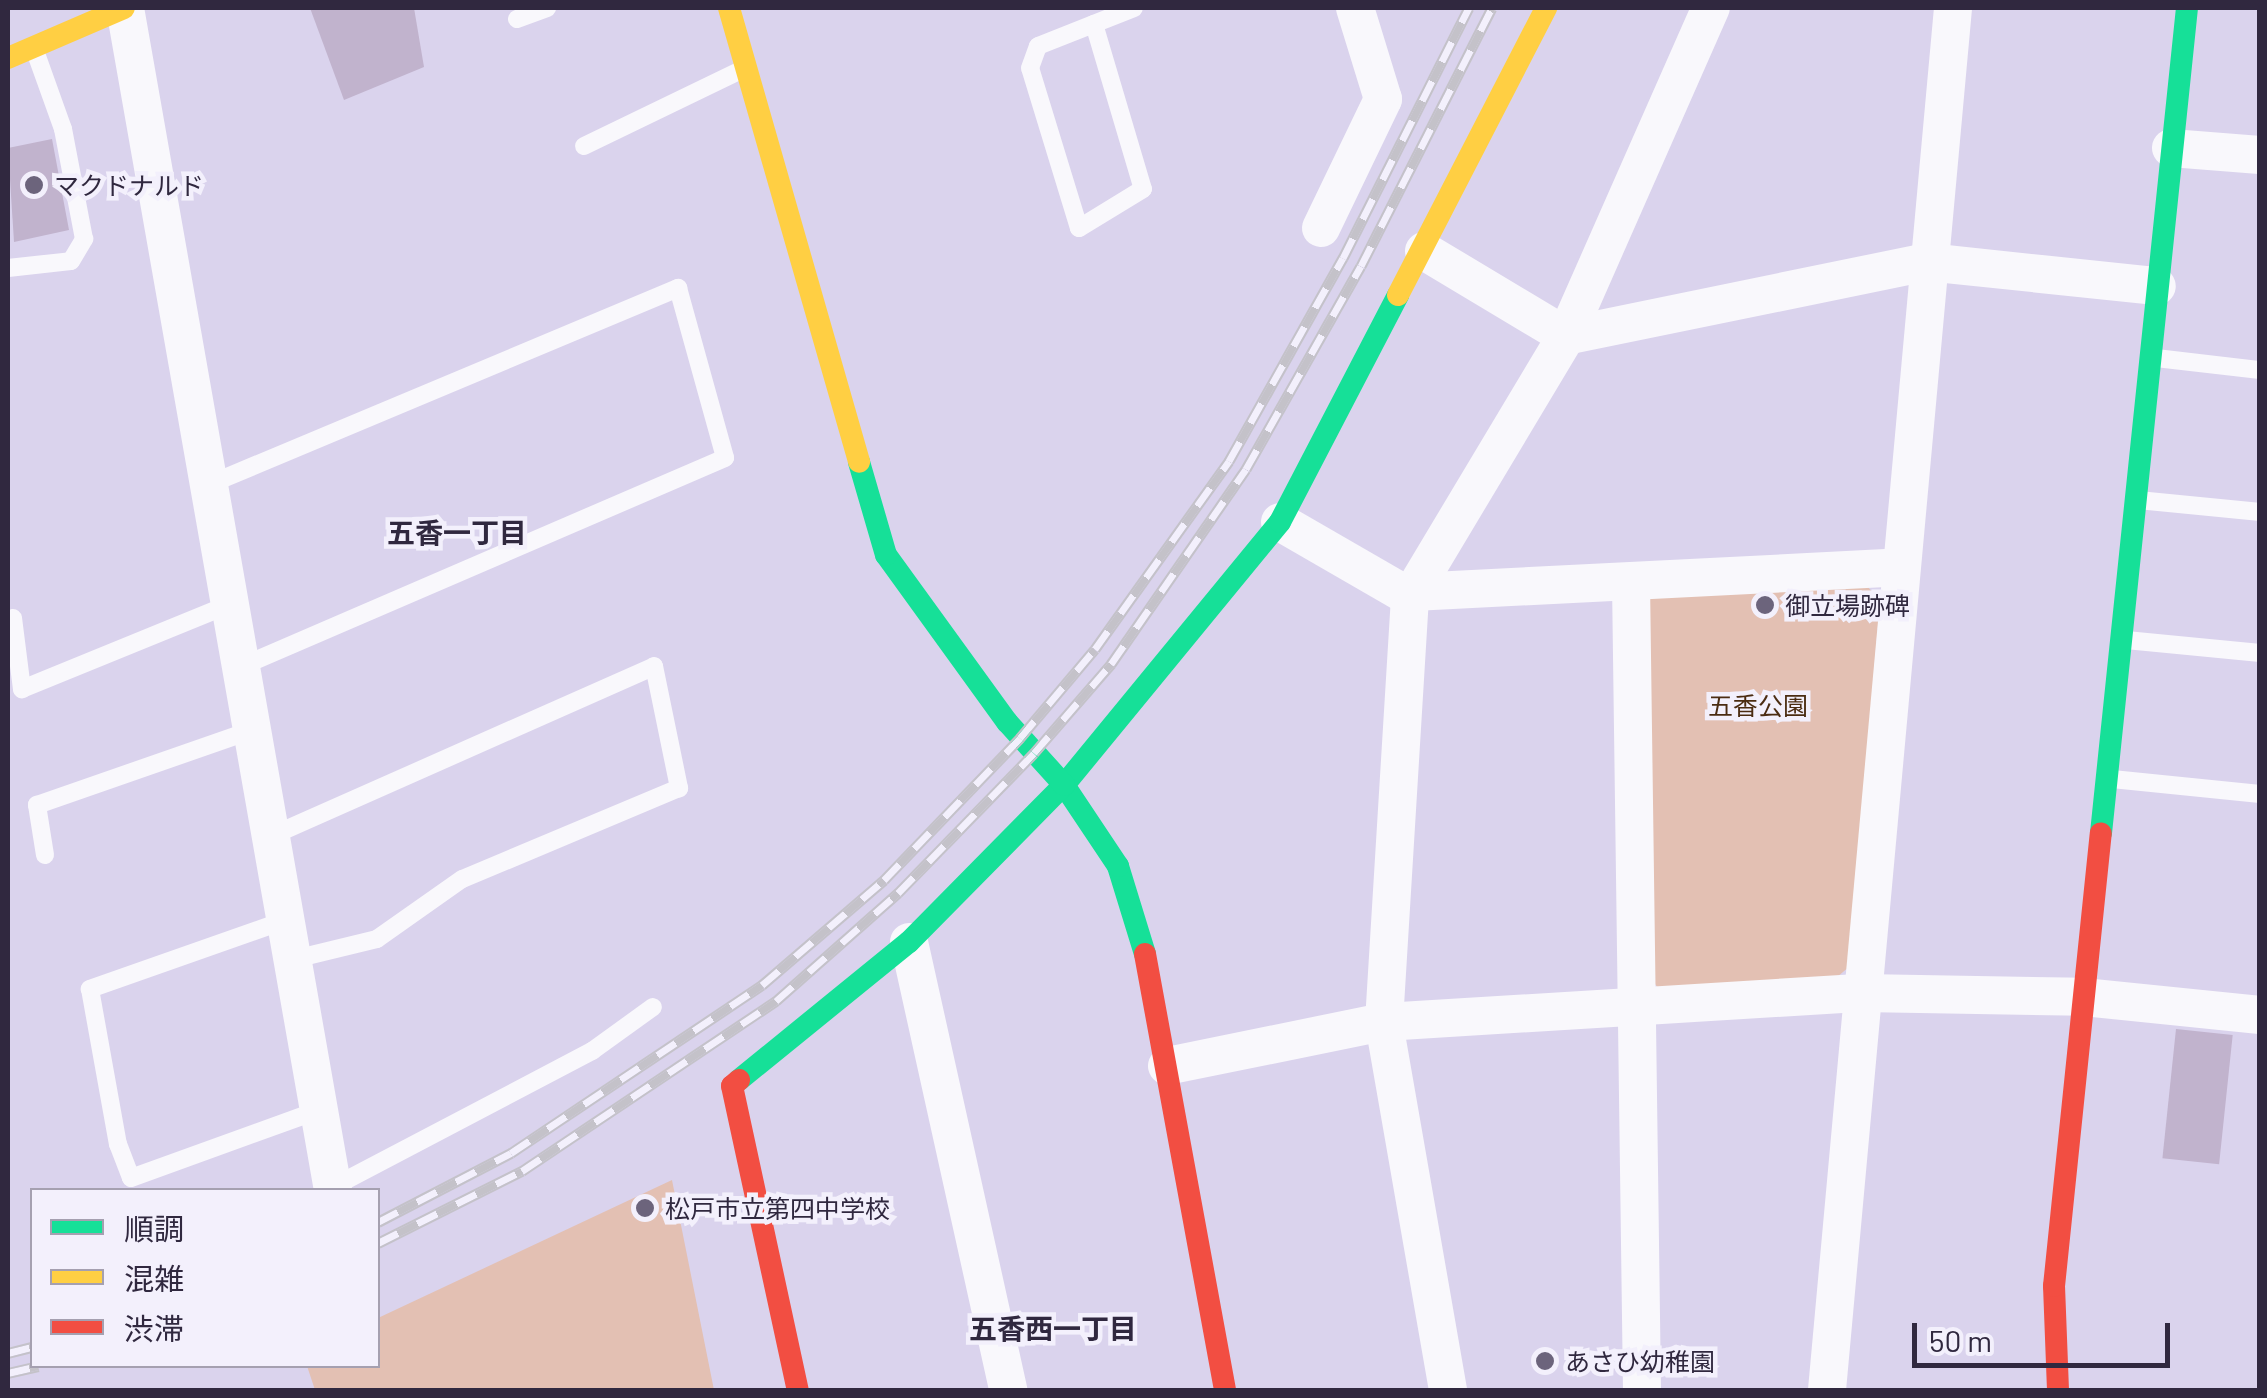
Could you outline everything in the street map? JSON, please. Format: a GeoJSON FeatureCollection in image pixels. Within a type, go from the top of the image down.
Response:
{"type":"FeatureCollection","features":[{"type":"Feature","properties":{"kind":"street"},"geometry":{"type":"LineString","coordinates":[[8,58],[124,8],[333,1188]]}},
{"type":"Feature","properties":{"kind":"street"},"geometry":{"type":"LineString","coordinates":[[729,8],[886,555],[1007,722],[1064,785],[1131,894],[1167,1066],[1218,1388]]}},
{"type":"Feature","properties":{"kind":"street"},"geometry":{"type":"LineString","coordinates":[[1321,228],[1383,99],[1355,8]]}},
{"type":"Feature","properties":{"kind":"street"},"geometry":{"type":"LineString","coordinates":[[798,1390],[732,1086],[909,942],[1064,785],[1280,522],[1424,251],[1546,8]]}},
{"type":"Feature","properties":{"kind":"street"},"geometry":{"type":"LineString","coordinates":[[1448,1390],[1384,1022],[1411,594],[1566,336],[1711,8]]}},
{"type":"Feature","properties":{"kind":"street"},"geometry":{"type":"LineString","coordinates":[[1827,1390],[1953,8]]}},
{"type":"Feature","properties":{"kind":"street"},"geometry":{"type":"LineString","coordinates":[[2058,1390],[2054,1286],[2188,8]]}},
{"type":"Feature","properties":{"kind":"street"},"geometry":{"type":"LineString","coordinates":[[2171,148],[2260,156]]}},
{"type":"Feature","properties":{"kind":"street"},"geometry":{"type":"LineString","coordinates":[[1424,251],[1566,336],[1927,262],[2157,286]]}},
{"type":"Feature","properties":{"kind":"street"},"geometry":{"type":"LineString","coordinates":[[1280,522],[1411,594],[1900,567]]}},
{"type":"Feature","properties":{"kind":"street"},"geometry":{"type":"LineString","coordinates":[[1630,582],[1642,1390]]}},
{"type":"Feature","properties":{"kind":"street"},"geometry":{"type":"LineString","coordinates":[[909,942],[1008,1390]]}},
{"type":"Feature","properties":{"kind":"street"},"geometry":{"type":"LineString","coordinates":[[1167,1066],[1384,1022],[1862,993],[2083,997],[2260,1015]]}},
{"type":"Feature","properties":{"kind":"lane"},"geometry":{"type":"LineString","coordinates":[[517,19],[547,8]]}},
{"type":"Feature","properties":{"kind":"lane"},"geometry":{"type":"LineString","coordinates":[[1094,24],[1143,188],[1079,228],[1030,68],[1038,46],[1134,8]]}},
{"type":"Feature","properties":{"kind":"lane"},"geometry":{"type":"LineString","coordinates":[[8,268],[71,261],[84,239],[64,129],[33,46]]}},
{"type":"Feature","properties":{"kind":"lane"},"geometry":{"type":"LineString","coordinates":[[584,146],[746,68]]}},
{"type":"Feature","properties":{"kind":"lane"},"geometry":{"type":"LineString","coordinates":[[208,485],[678,288],[726,458],[239,668]]}},
{"type":"Feature","properties":{"kind":"lane"},"geometry":{"type":"LineString","coordinates":[[2151,358],[2260,370]]}},
{"type":"Feature","properties":{"kind":"lane"},"geometry":{"type":"LineString","coordinates":[[2137,500],[2260,512]]}},
{"type":"Feature","properties":{"kind":"lane"},"geometry":{"type":"LineString","coordinates":[[13,618],[22,689],[228,604]]}},
{"type":"Feature","properties":{"kind":"lane"},"geometry":{"type":"LineString","coordinates":[[2122,640],[2260,653]]}},
{"type":"Feature","properties":{"kind":"lane"},"geometry":{"type":"LineString","coordinates":[[268,837],[654,666],[679,788],[462,879],[377,939],[290,960]]}},
{"type":"Feature","properties":{"kind":"lane"},"geometry":{"type":"LineString","coordinates":[[45,855],[37,805],[250,731]]}},
{"type":"Feature","properties":{"kind":"lane"},"geometry":{"type":"LineString","coordinates":[[2107,779],[2260,794]]}},
{"type":"Feature","properties":{"kind":"lane"},"geometry":{"type":"LineString","coordinates":[[283,922],[90,990],[118,1144],[131,1178],[319,1110]]}},
{"type":"Feature","properties":{"kind":"lane"},"geometry":{"type":"LineString","coordinates":[[335,1188],[546,1078],[653,1007]]}},
{"type":"Feature","properties":{"kind":"green space","name":"五香公園"},"geometry":{"type":"Polygon","coordinates":[[[1868,587],[1880,601],[1849,967],[1831,982],[1660,990],[1648,976],[1645,596],[1868,587]]]}},
{"type":"Feature","properties":{"kind":"green space","name":"松戸市立第四中学校"},"geometry":{"type":"Polygon","coordinates":[[[672,1180],[714,1390],[315,1390],[308,1368],[380,1368],[380,1317],[672,1180]]]}},
{"type":"Feature","properties":{"kind":"building"},"geometry":{"type":"Polygon","coordinates":[[[310,8],[414,8],[424,67],[344,100],[310,8]]]}},
{"type":"Feature","properties":{"kind":"building"},"geometry":{"type":"Polygon","coordinates":[[[52,139],[69,230],[14,242],[8,148],[52,139]]]}},
{"type":"Feature","properties":{"kind":"building"},"geometry":{"type":"Polygon","coordinates":[[[2176,1029],[2233,1035],[2219,1164],[2162,1158],[2176,1029]]]}},
{"type":"Feature","properties":{"kind":"railway"},"geometry":{"type":"LineString","coordinates":[[380,1221],[511,1153],[762,985],[884,880],[1020,738],[1095,649],[1229,461],[1343,258],[1469,8]]}},
{"type":"Feature","properties":{"kind":"railway"},"geometry":{"type":"LineString","coordinates":[[380,1242],[522,1171],[776,1001],[898,893],[1034,753],[1111,664],[1246,469],[1361,266],[1492,8]]}},
{"type":"Feature","properties":{"kind":"railway"},"geometry":{"type":"LineString","coordinates":[[8,1353],[30,1348]]}},
{"type":"Feature","properties":{"kind":"railway"},"geometry":{"type":"LineString","coordinates":[[8,1373],[30,1368]]}},
{"type":"Feature","properties":{"kind":"traffic: fast"},"geometry":{"type":"LineString","coordinates":[[2101,833],[2187,8]]}},
{"type":"Feature","properties":{"kind":"traffic: fast"},"geometry":{"type":"LineString","coordinates":[[1145,954],[1118,866],[1064,785],[1280,522],[1398,295]]}},
{"type":"Feature","properties":{"kind":"traffic: fast"},"geometry":{"type":"LineString","coordinates":[[739,1080],[909,942],[1064,785],[1007,722],[886,555],[859,462]]}},
{"type":"Feature","properties":{"kind":"traffic: slow"},"geometry":{"type":"LineString","coordinates":[[8,58],[124,8]]}},
{"type":"Feature","properties":{"kind":"traffic: slow"},"geometry":{"type":"LineString","coordinates":[[729,8],[859,462]]}},
{"type":"Feature","properties":{"kind":"traffic: slow"},"geometry":{"type":"LineString","coordinates":[[1398,295],[1546,8]]}},
{"type":"Feature","properties":{"kind":"traffic: jam"},"geometry":{"type":"LineString","coordinates":[[2058,1390],[2054,1286],[2101,833]]}},
{"type":"Feature","properties":{"kind":"traffic: jam"},"geometry":{"type":"LineString","coordinates":[[1145,954],[1225,1390]]}},
{"type":"Feature","properties":{"kind":"traffic: jam"},"geometry":{"type":"LineString","coordinates":[[739,1080],[732,1086],[798,1390]]}},
{"type":"Feature","properties":{"kind":"place","name":"マクドナルド"},"geometry":{"type":"Point","coordinates":[34,185]}},
{"type":"Feature","properties":{"kind":"place","name":"御立場跡碑"},"geometry":{"type":"Point","coordinates":[1765,605]}},
{"type":"Feature","properties":{"kind":"place","name":"松戸市立第四中学校"},"geometry":{"type":"Point","coordinates":[645,1208]}},
{"type":"Feature","properties":{"kind":"place","name":"あさひ幼稚園"},"geometry":{"type":"Point","coordinates":[1545,1361]}},
{"type":"Feature","properties":{"kind":"district","name":"五香一丁目"},"geometry":{"type":"Point","coordinates":[457,532]}},
{"type":"Feature","properties":{"kind":"district","name":"五香西一丁目"},"geometry":{"type":"Point","coordinates":[1053,1328]}}]}
